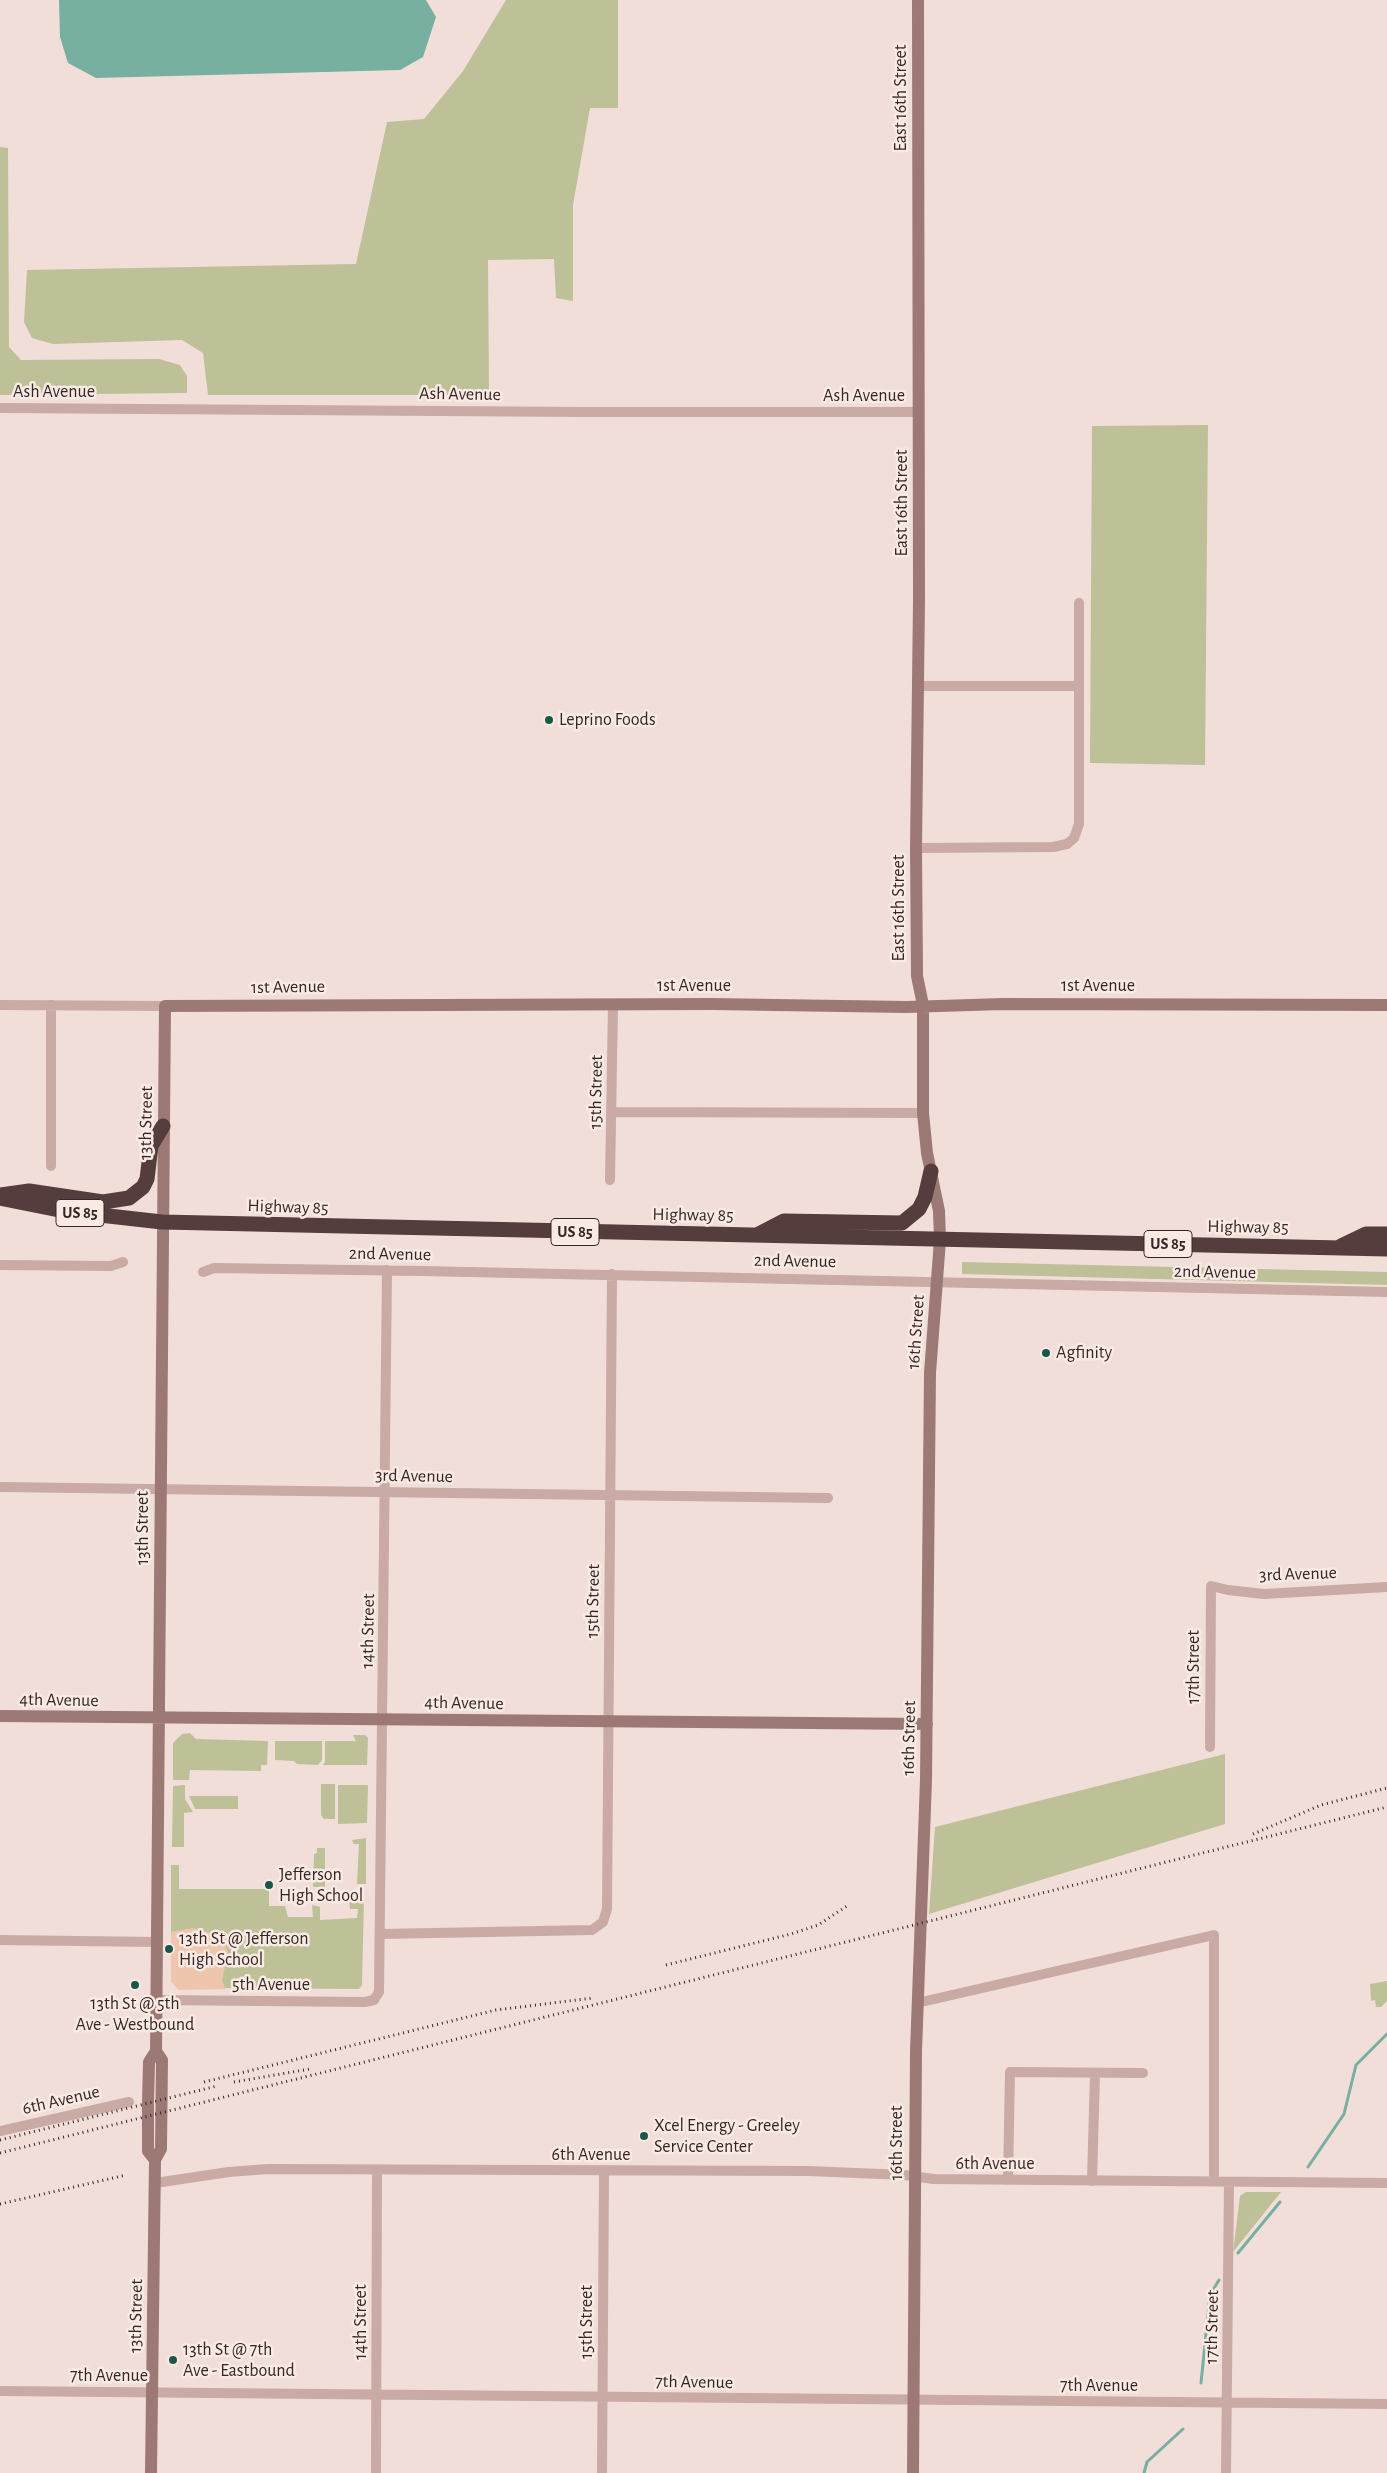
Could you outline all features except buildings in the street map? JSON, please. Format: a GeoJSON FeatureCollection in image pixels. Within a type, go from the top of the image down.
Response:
{"type":"FeatureCollection","features":[{"type":"Feature","properties":{"kind":"highway"},"geometry":{"type":"LineString","coordinates":[[0,1196],[29,1191],[103,1202],[129,1198],[143,1187],[147,1179],[151,1146],[163,1126]]}},
{"type":"Feature","properties":{"kind":"highway"},"geometry":{"type":"LineString","coordinates":[[755,1235],[784,1221],[902,1223],[919,1209],[925,1197],[931,1171]]}},
{"type":"Feature","properties":{"kind":"highway","name":"Highway 85"},"geometry":{"type":"LineString","coordinates":[[0,1196],[64,1211],[162,1222],[1387,1249]]}},
{"type":"Feature","properties":{"kind":"highway"},"geometry":{"type":"LineString","coordinates":[[1338,1248],[1366,1234],[1387,1234]]}},
{"type":"Feature","properties":{"kind":"street","name":"East 16th Street"},"geometry":{"type":"LineString","coordinates":[[918,0],[919,686],[916,848],[917,976],[923,1005]]}},
{"type":"Feature","properties":{"kind":"street","name":"Ash Avenue"},"geometry":{"type":"LineString","coordinates":[[0,408],[919,412]]}},
{"type":"Feature","properties":{"kind":"street"},"geometry":{"type":"LineString","coordinates":[[916,848],[1054,847],[1067,844],[1074,838],[1079,824],[1080,810],[1079,604]]}},
{"type":"Feature","properties":{"kind":"street"},"geometry":{"type":"LineString","coordinates":[[919,686],[1079,686]]}},
{"type":"Feature","properties":{"kind":"street","name":"15th Street"},"geometry":{"type":"LineString","coordinates":[[610,1180],[613,1004]]}},
{"type":"Feature","properties":{"kind":"street","name":"1st Avenue"},"geometry":{"type":"LineString","coordinates":[[0,1005],[1387,1005]]}},
{"type":"Feature","properties":{"kind":"street"},"geometry":{"type":"LineString","coordinates":[[51,1005],[51,1166]]}},
{"type":"Feature","properties":{"kind":"street","name":"16th Street"},"geometry":{"type":"LineString","coordinates":[[913,2473],[917,2002],[928,1724],[930,1372],[940,1240],[939,1211],[923,1113],[923,1005]]}},
{"type":"Feature","properties":{"kind":"street","name":"13th Street"},"geometry":{"type":"LineString","coordinates":[[151,2473],[155,2160],[148,2151],[148,2103],[150,2062],[156,2051],[157,2000],[165,1006]]}},
{"type":"Feature","properties":{"kind":"street"},"geometry":{"type":"LineString","coordinates":[[612,1112],[923,1113]]}},
{"type":"Feature","properties":{"kind":"street"},"geometry":{"type":"LineString","coordinates":[[0,1265],[111,1266],[123,1262]]}},
{"type":"Feature","properties":{"kind":"street","name":"2nd Avenue"},"geometry":{"type":"LineString","coordinates":[[203,1272],[214,1268],[387,1270],[1387,1292]]}},
{"type":"Feature","properties":{"kind":"street","name":"14th Street"},"geometry":{"type":"LineString","coordinates":[[379,1992],[387,1270]]}},
{"type":"Feature","properties":{"kind":"street","name":"15th Street"},"geometry":{"type":"LineString","coordinates":[[381,1934],[592,1930],[603,1922],[606,1910],[612,1274]]}},
{"type":"Feature","properties":{"kind":"street","name":"3rd Avenue"},"geometry":{"type":"LineString","coordinates":[[0,1487],[828,1498]]}},
{"type":"Feature","properties":{"kind":"street","name":"3rd Avenue"},"geometry":{"type":"LineString","coordinates":[[1211,1586],[1264,1594],[1387,1586]]}},
{"type":"Feature","properties":{"kind":"street","name":"17th Street"},"geometry":{"type":"LineString","coordinates":[[1210,1747],[1211,1586]]}},
{"type":"Feature","properties":{"kind":"street","name":"4th Avenue"},"geometry":{"type":"LineString","coordinates":[[0,1716],[608,1722],[659,1720],[928,1724]]}},
{"type":"Feature","properties":{"kind":"street"},"geometry":{"type":"LineString","coordinates":[[917,2002],[1214,1935],[1214,2181]]}},
{"type":"Feature","properties":{"kind":"street"},"geometry":{"type":"LineString","coordinates":[[0,1940],[157,1942]]}},
{"type":"Feature","properties":{"kind":"street","name":"5th Avenue"},"geometry":{"type":"LineString","coordinates":[[157,2000],[365,2002],[374,2000],[379,1992]]}},
{"type":"Feature","properties":{"kind":"street"},"geometry":{"type":"LineString","coordinates":[[1008,2180],[1010,2072],[1143,2073]]}},
{"type":"Feature","properties":{"kind":"street"},"geometry":{"type":"LineString","coordinates":[[1092,2180],[1095,2073]]}},
{"type":"Feature","properties":{"kind":"street","name":"6th Avenue"},"geometry":{"type":"LineString","coordinates":[[0,2131],[129,2102]]}},
{"type":"Feature","properties":{"kind":"street","name":"6th Avenue"},"geometry":{"type":"LineString","coordinates":[[154,2182],[268,2169],[604,2172],[810,2171],[915,2176],[934,2179],[1387,2183]]}},
{"type":"Feature","properties":{"kind":"street","name":"14th Street"},"geometry":{"type":"LineString","coordinates":[[376,2473],[377,2170]]}},
{"type":"Feature","properties":{"kind":"street","name":"15th Street"},"geometry":{"type":"LineString","coordinates":[[602,2473],[604,2172]]}},
{"type":"Feature","properties":{"kind":"street","name":"17th Street"},"geometry":{"type":"LineString","coordinates":[[1226,2473],[1229,2182]]}},
{"type":"Feature","properties":{"kind":"street","name":"7th Avenue"},"geometry":{"type":"LineString","coordinates":[[0,2391],[1387,2404]]}},
{"type":"Feature","properties":{"kind":"green space"},"geometry":{"type":"Polygon","coordinates":[[[506,0],[618,0],[618,108],[590,108],[573,205],[573,301],[556,298],[554,259],[488,260],[489,395],[208,395],[203,353],[182,340],[53,344],[32,338],[24,322],[27,270],[356,264],[387,122],[424,119],[463,71],[506,0]]]}},
{"type":"Feature","properties":{"kind":"green space"},"geometry":{"type":"Polygon","coordinates":[[[0,147],[8,148],[9,347],[21,360],[159,359],[180,365],[187,376],[187,393],[0,395],[0,147]]]}},
{"type":"Feature","properties":{"kind":"green space"},"geometry":{"type":"Polygon","coordinates":[[[1208,425],[1205,765],[1090,763],[1092,426],[1208,425]]]}},
{"type":"Feature","properties":{"kind":"green space"},"geometry":{"type":"Polygon","coordinates":[[[962,1262],[1387,1272],[1387,1285],[962,1274],[962,1262]]]}},
{"type":"Feature","properties":{"kind":"green space"},"geometry":{"type":"Polygon","coordinates":[[[190,1733],[196,1739],[268,1741],[267,1765],[261,1765],[261,1771],[190,1770],[189,1780],[173,1780],[173,1743],[182,1734],[190,1733]]]}},
{"type":"Feature","properties":{"kind":"green space"},"geometry":{"type":"Polygon","coordinates":[[[353,1735],[365,1735],[368,1738],[367,1765],[323,1765],[325,1762],[325,1741],[356,1741],[353,1735]]]}},
{"type":"Feature","properties":{"kind":"green space"},"geometry":{"type":"Polygon","coordinates":[[[275,1741],[322,1741],[322,1760],[318,1765],[275,1760],[275,1741]]]}},
{"type":"Feature","properties":{"kind":"green space"},"geometry":{"type":"Polygon","coordinates":[[[1225,1754],[1225,1824],[929,1914],[935,1827],[1225,1754]]]}},
{"type":"Feature","properties":{"kind":"green space"},"geometry":{"type":"Polygon","coordinates":[[[321,1784],[335,1784],[335,1819],[324,1819],[321,1815],[321,1784]]]}},
{"type":"Feature","properties":{"kind":"green space"},"geometry":{"type":"Polygon","coordinates":[[[185,1785],[185,1799],[193,1812],[184,1813],[184,1847],[172,1847],[173,1786],[185,1785]]]}},
{"type":"Feature","properties":{"kind":"green space"},"geometry":{"type":"Polygon","coordinates":[[[338,1785],[368,1785],[367,1823],[338,1824],[338,1785]]]}},
{"type":"Feature","properties":{"kind":"green space"},"geometry":{"type":"Polygon","coordinates":[[[189,1796],[238,1796],[238,1809],[195,1809],[189,1796]]]}},
{"type":"Feature","properties":{"kind":"green space"},"geometry":{"type":"Polygon","coordinates":[[[366,1838],[366,1884],[357,1884],[359,1844],[354,1844],[352,1840],[366,1838]]]}},
{"type":"Feature","properties":{"kind":"green space"},"geometry":{"type":"Polygon","coordinates":[[[317,1848],[325,1848],[325,1887],[313,1887],[314,1854],[317,1853],[317,1848]]]}},
{"type":"Feature","properties":{"kind":"green space"},"geometry":{"type":"Polygon","coordinates":[[[171,1865],[179,1865],[179,1889],[269,1889],[269,1906],[285,1906],[288,1917],[313,1917],[312,1905],[320,1907],[320,1920],[357,1918],[358,1909],[350,1909],[349,1898],[364,1898],[362,1985],[359,1989],[224,1988],[178,1931],[171,1932],[171,1865]]]}},
{"type":"Feature","properties":{"kind":"green space"},"geometry":{"type":"Polygon","coordinates":[[[1387,1981],[1387,2001],[1381,2007],[1376,2007],[1375,2000],[1371,2001],[1370,1984],[1387,1981]]]}},
{"type":"Feature","properties":{"kind":"green space"},"geometry":{"type":"Polygon","coordinates":[[[1246,2192],[1281,2192],[1233,2252],[1240,2196],[1246,2192]]]}},
{"type":"Feature","properties":{"kind":"sand"},"geometry":{"type":"Polygon","coordinates":[[[193,1928],[218,1935],[224,1943],[228,1952],[222,1981],[226,1989],[179,1990],[171,1982],[171,1932],[193,1928]]]}},
{"type":"Feature","properties":{"kind":"water"},"geometry":{"type":"Polygon","coordinates":[[[59,0],[426,0],[436,17],[423,57],[400,70],[96,78],[68,63],[60,37],[59,0]]]}},
{"type":"Feature","properties":{"kind":"waterway"},"geometry":{"type":"LineString","coordinates":[[1308,2167],[1344,2114],[1356,2065],[1387,2034]]}},
{"type":"Feature","properties":{"kind":"waterway"},"geometry":{"type":"LineString","coordinates":[[1238,2253],[1280,2202]]}},
{"type":"Feature","properties":{"kind":"waterway"},"geometry":{"type":"LineString","coordinates":[[1201,2383],[1210,2295],[1219,2280]]}},
{"type":"Feature","properties":{"kind":"waterway"},"geometry":{"type":"LineString","coordinates":[[1144,2473],[1147,2462],[1183,2429]]}},
{"type":"Feature","properties":{"kind":"railway"},"geometry":{"type":"LineString","coordinates":[[1253,1834],[1321,1805],[1387,1788]]}},
{"type":"Feature","properties":{"kind":"railway"},"geometry":{"type":"LineString","coordinates":[[0,2153],[1387,1807]]}},
{"type":"Feature","properties":{"kind":"railway"},"geometry":{"type":"LineString","coordinates":[[666,1965],[791,1934],[818,1925],[847,1906]]}},
{"type":"Feature","properties":{"kind":"railway"},"geometry":{"type":"LineString","coordinates":[[204,2082],[496,2010],[593,1998]]}},
{"type":"Feature","properties":{"kind":"railway"},"geometry":{"type":"LineString","coordinates":[[234,2082],[310,2069]]}},
{"type":"Feature","properties":{"kind":"railway"},"geometry":{"type":"LineString","coordinates":[[0,2140],[217,2086]]}},
{"type":"Feature","properties":{"kind":"railway"},"geometry":{"type":"LineString","coordinates":[[0,2204],[126,2175]]}},
{"type":"Feature","properties":{"kind":"place","name":"Leprino Foods"},"geometry":{"type":"Point","coordinates":[549,720]}},
{"type":"Feature","properties":{"kind":"place","name":"Agfinity"},"geometry":{"type":"Point","coordinates":[1046,1353]}},
{"type":"Feature","properties":{"kind":"place","name":"Jefferson High School"},"geometry":{"type":"Point","coordinates":[269,1885]}},
{"type":"Feature","properties":{"kind":"place","name":"13th St @ Jefferson High School"},"geometry":{"type":"Point","coordinates":[169,1949]}},
{"type":"Feature","properties":{"kind":"place","name":"13th St @ 5th Ave - Westbound"},"geometry":{"type":"Point","coordinates":[135,1985]}},
{"type":"Feature","properties":{"kind":"place","name":"Xcel Energy - Greeley Service Center"},"geometry":{"type":"Point","coordinates":[644,2136]}},
{"type":"Feature","properties":{"kind":"place","name":"13th St @ 7th Ave - Eastbound"},"geometry":{"type":"Point","coordinates":[173,2360]}}]}
